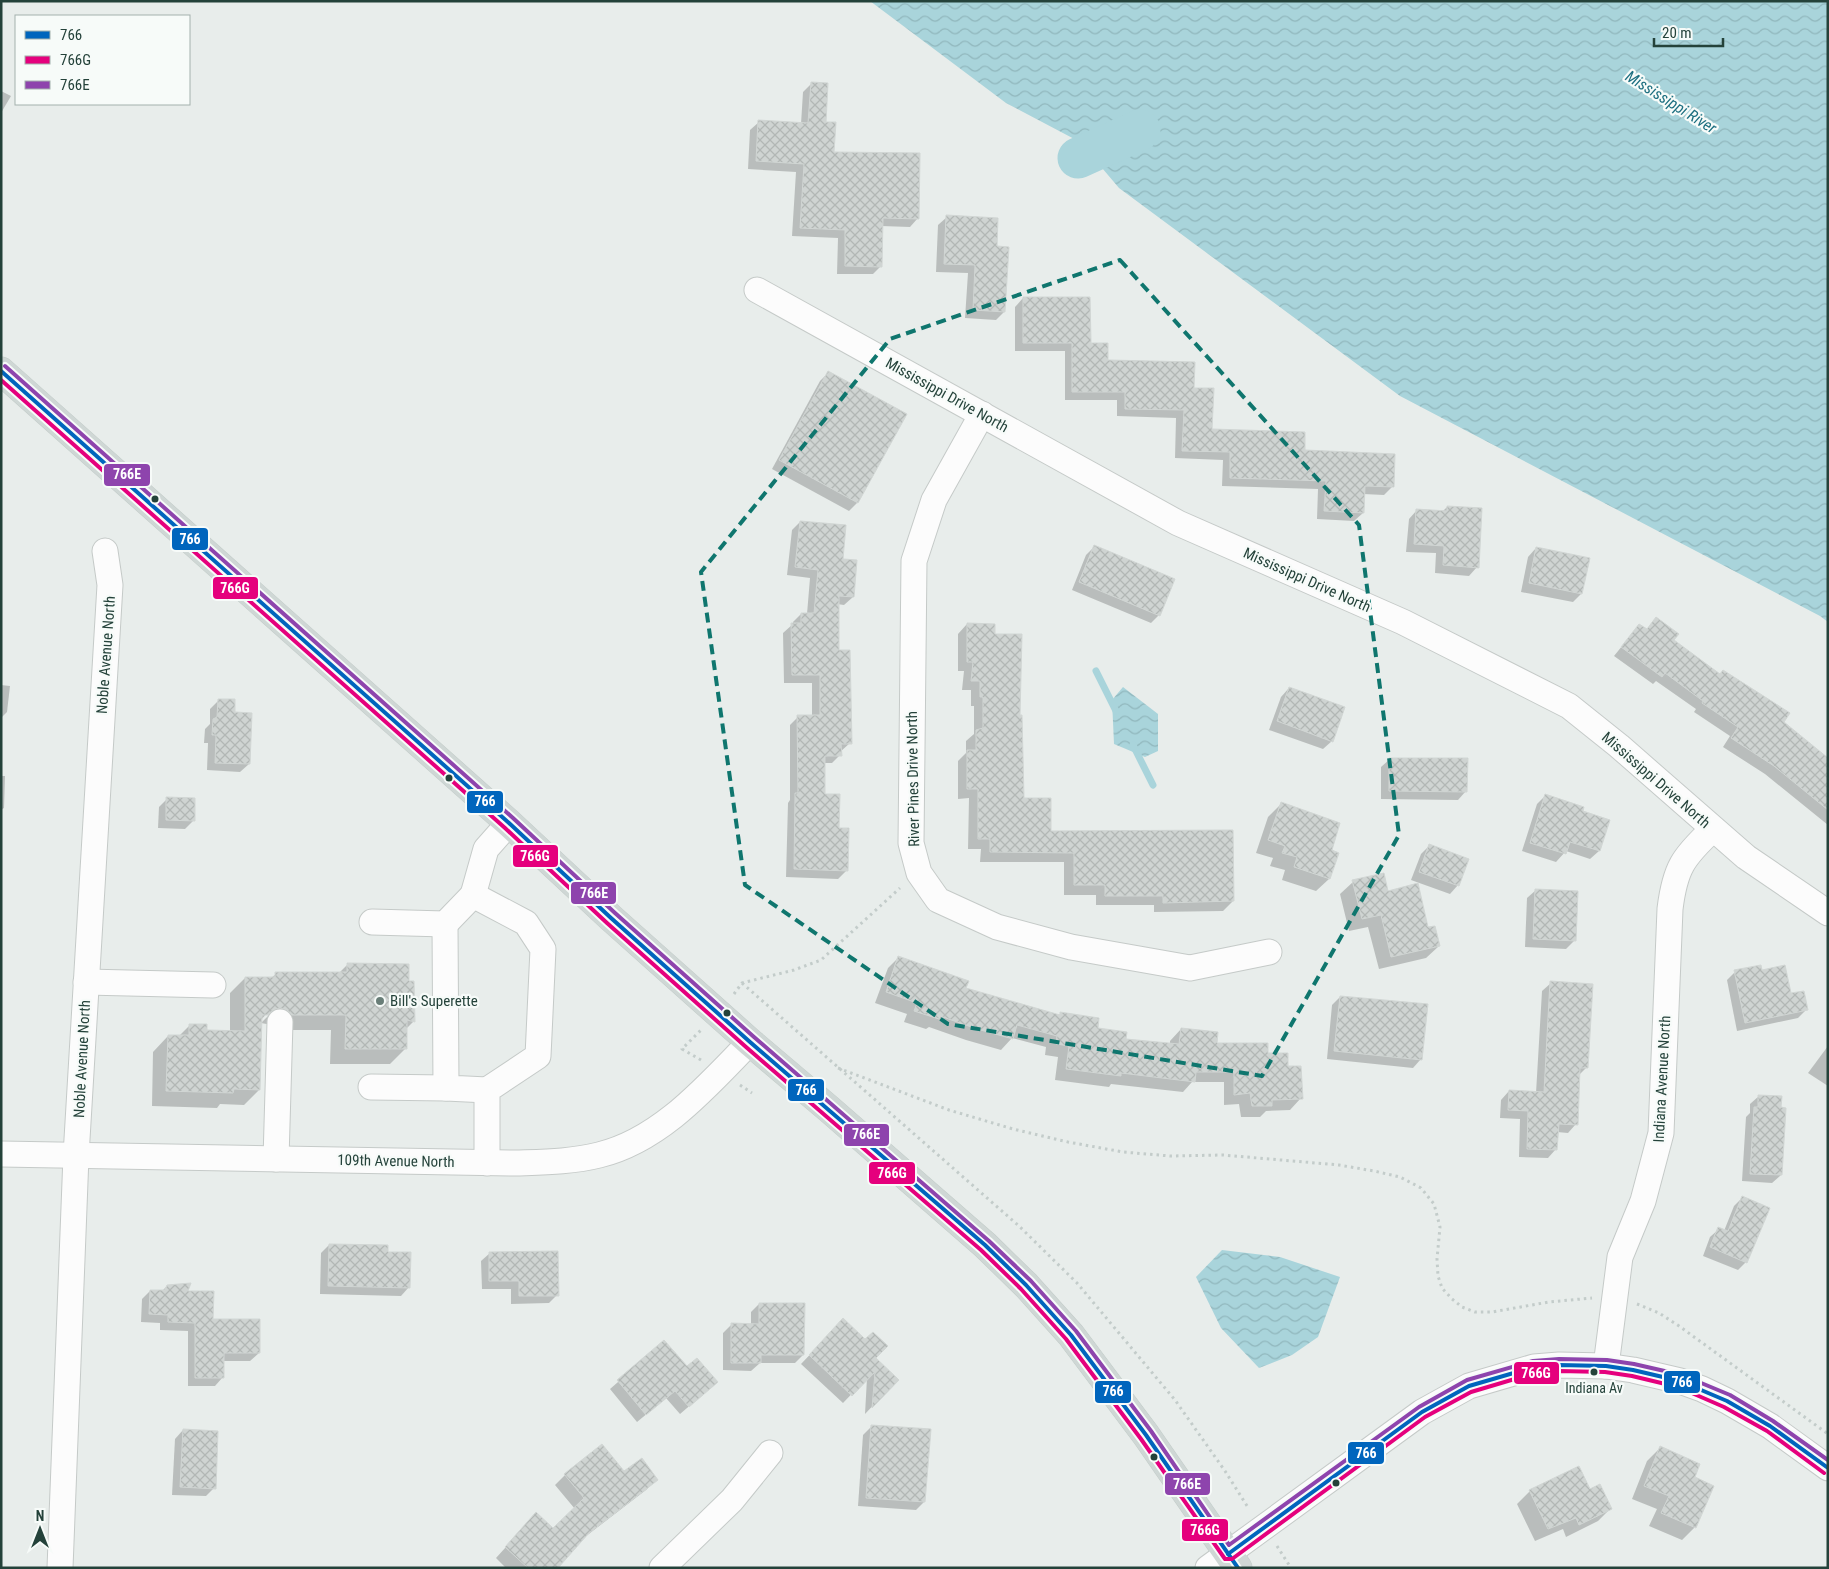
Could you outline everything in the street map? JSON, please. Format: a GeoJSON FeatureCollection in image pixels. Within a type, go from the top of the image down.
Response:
{"type":"FeatureCollection","features":[{"type":"Feature","properties":{"kind":"main road"},"geometry":{"type":"LineString","coordinates":[[1,371],[509,823],[611,918],[750,1042],[829,1108],[985,1245],[1026,1285],[1071,1335],[1146,1435],[1225,1563]]}},
{"type":"Feature","properties":{"kind":"street","name":"Mississippi Drive North"},"geometry":{"type":"LineString","coordinates":[[757,290],[1178,523],[1403,622],[1569,706],[1619,746],[1746,858],[1828,913]]}},
{"type":"Feature","properties":{"kind":"street","name":"River Pines Drive North"},"geometry":{"type":"LineString","coordinates":[[982,414],[934,500],[914,561],[910,843],[919,873],[938,900],[997,927],[1071,947],[1190,968],[1269,952]]}},
{"type":"Feature","properties":{"kind":"street","name":"Noble Avenue North"},"geometry":{"type":"LineString","coordinates":[[60,1568],[76,1156],[110,585],[105,551]]}},
{"type":"Feature","properties":{"kind":"street"},"geometry":{"type":"LineString","coordinates":[[446,1088],[444,924],[473,895],[486,849],[509,823]]}},
{"type":"Feature","properties":{"kind":"street","name":"Indiana Avenue North"},"geometry":{"type":"LineString","coordinates":[[1606,1366],[1620,1257],[1643,1201],[1661,1133],[1670,909],[1673,886],[1680,865],[1690,850],[1713,829]]}},
{"type":"Feature","properties":{"kind":"street"},"geometry":{"type":"LineString","coordinates":[[371,1087],[487,1090],[538,1056],[543,949],[526,923],[473,895]]}},
{"type":"Feature","properties":{"kind":"street"},"geometry":{"type":"LineString","coordinates":[[372,922],[444,924]]}},
{"type":"Feature","properties":{"kind":"street"},"geometry":{"type":"LineString","coordinates":[[86,982],[213,984]]}},
{"type":"Feature","properties":{"kind":"street"},"geometry":{"type":"LineString","coordinates":[[276,1159],[280,1022]]}},
{"type":"Feature","properties":{"kind":"street","name":"109th Avenue North"},"geometry":{"type":"LineString","coordinates":[[1,1154],[487,1163],[574,1160],[601,1155],[625,1146],[662,1126],[718,1075],[750,1042]]}},
{"type":"Feature","properties":{"kind":"street"},"geometry":{"type":"LineString","coordinates":[[487,1090],[487,1163]]}},
{"type":"Feature","properties":{"kind":"street"},"geometry":{"type":"LineString","coordinates":[[1225,1563],[1422,1412],[1469,1386],[1534,1367],[1559,1365],[1606,1366],[1659,1375],[1702,1389],[1770,1426],[1828,1468]]}},
{"type":"Feature","properties":{"kind":"street"},"geometry":{"type":"LineString","coordinates":[[662,1568],[732,1500],[770,1453]]}},
{"type":"Feature","properties":{"kind":"path"},"geometry":{"type":"LineString","coordinates":[[919,873],[821,960],[794,970],[742,983],[1019,1226],[1077,1283],[1175,1400],[1225,1470],[1244,1502]]}},
{"type":"Feature","properties":{"kind":"path"},"geometry":{"type":"LineString","coordinates":[[838,1068],[949,1110],[1013,1129],[1068,1142],[1123,1152],[1170,1156],[1223,1155],[1340,1165],[1374,1170],[1400,1177],[1421,1188],[1434,1204],[1440,1227],[1437,1259],[1438,1276],[1442,1288],[1462,1307],[1476,1312],[1492,1312],[1549,1302],[1596,1298]]}},
{"type":"Feature","properties":{"kind":"path"},"geometry":{"type":"LineString","coordinates":[[1636,1304],[1659,1313],[1679,1326],[1828,1434]]}},
{"type":"Feature","properties":{"kind":"path"},"geometry":{"type":"LineString","coordinates":[[1279,1549],[1291,1568]]}},
{"type":"Feature","properties":{"kind":"highlighted area"},"geometry":{"type":"Polygon","coordinates":[[[1120,260],[1359,525],[1399,835],[1262,1076],[948,1024],[745,885],[701,572],[890,339],[1120,260]]]}},
{"type":"Feature","properties":{"kind":"water","name":"Mississippi River"},"geometry":{"type":"Polygon","coordinates":[[[870,1],[1828,1],[1828,622],[1820,616],[1400,396],[1119,188],[1080,142],[1006,103],[870,1]]]}},
{"type":"Feature","properties":{"kind":"water"},"geometry":{"type":"Polygon","coordinates":[[[1123,687],[1158,714],[1158,751],[1145,757],[1114,744],[1112,700],[1123,687]]]}},
{"type":"Feature","properties":{"kind":"water"},"geometry":{"type":"Polygon","coordinates":[[[1222,1250],[1280,1257],[1340,1277],[1318,1337],[1292,1355],[1259,1368],[1221,1328],[1196,1277],[1222,1250]]]}},
{"type":"Feature","properties":{"kind":"building"},"geometry":{"type":"Polygon","coordinates":[[[811,82],[828,83],[826,122],[836,122],[834,152],[920,153],[919,219],[883,218],[882,267],[845,266],[845,230],[800,228],[804,164],[756,161],[758,120],[808,123],[811,82]]]}},
{"type":"Feature","properties":{"kind":"building"},"geometry":{"type":"Polygon","coordinates":[[[946,215],[998,218],[997,246],[1009,247],[1005,312],[973,310],[975,265],[944,264],[946,215]]]}},
{"type":"Feature","properties":{"kind":"building"},"geometry":{"type":"Polygon","coordinates":[[[1023,297],[1090,297],[1091,343],[1108,343],[1108,360],[1195,362],[1194,388],[1214,388],[1212,429],[1305,432],[1305,450],[1395,454],[1394,487],[1365,486],[1364,513],[1324,511],[1326,481],[1230,478],[1230,452],[1182,451],[1184,410],[1125,409],[1125,392],[1072,392],[1072,343],[1023,343],[1023,297]]]}},
{"type":"Feature","properties":{"kind":"building"},"geometry":{"type":"Polygon","coordinates":[[[828,371],[907,414],[858,503],[779,460],[828,371]]]}},
{"type":"Feature","properties":{"kind":"building"},"geometry":{"type":"Polygon","coordinates":[[[1447,506],[1482,508],[1479,568],[1443,565],[1444,546],[1414,544],[1416,509],[1447,511],[1447,506]]]}},
{"type":"Feature","properties":{"kind":"building"},"geometry":{"type":"Polygon","coordinates":[[[800,521],[846,525],[843,559],[857,560],[854,597],[839,596],[839,650],[850,650],[852,744],[841,744],[842,756],[825,756],[825,794],[840,794],[839,828],[849,828],[848,871],[794,869],[795,793],[798,793],[797,715],[820,715],[820,675],[792,675],[791,623],[801,623],[801,613],[814,613],[818,570],[795,567],[800,521]]]}},
{"type":"Feature","properties":{"kind":"building"},"geometry":{"type":"Polygon","coordinates":[[[1094,545],[1175,579],[1160,616],[1079,582],[1094,545]]]}},
{"type":"Feature","properties":{"kind":"building"},"geometry":{"type":"Polygon","coordinates":[[[1536,547],[1590,558],[1582,594],[1529,583],[1536,547]]]}},
{"type":"Feature","properties":{"kind":"building"},"geometry":{"type":"Polygon","coordinates":[[[1656,617],[1679,634],[1674,640],[1720,674],[1723,670],[1790,713],[1784,722],[1828,758],[1828,810],[1774,766],[1731,738],[1738,727],[1702,703],[1703,701],[1665,673],[1662,677],[1621,647],[1639,624],[1647,629],[1656,617]]]}},
{"type":"Feature","properties":{"kind":"building"},"geometry":{"type":"Polygon","coordinates":[[[967,623],[995,624],[995,634],[1022,634],[1020,715],[1022,715],[1024,798],[1051,798],[1051,831],[1233,830],[1234,901],[1163,903],[1163,896],[1105,896],[1105,885],[1074,885],[1074,853],[990,852],[990,839],[978,839],[978,789],[967,789],[967,750],[976,750],[976,730],[983,728],[983,697],[980,697],[980,681],[971,681],[973,662],[967,662],[967,623]]]}},
{"type":"Feature","properties":{"kind":"building"},"geometry":{"type":"Polygon","coordinates":[[[1289,687],[1345,707],[1333,742],[1277,721],[1289,687]]]}},
{"type":"Feature","properties":{"kind":"building"},"geometry":{"type":"Polygon","coordinates":[[[218,699],[235,699],[235,712],[252,713],[250,764],[215,763],[216,735],[212,735],[213,719],[217,717],[218,699]]]}},
{"type":"Feature","properties":{"kind":"building"},"geometry":{"type":"Polygon","coordinates":[[[1389,758],[1468,758],[1467,792],[1389,791],[1389,758]]]}},
{"type":"Feature","properties":{"kind":"building"},"geometry":{"type":"Polygon","coordinates":[[[1545,794],[1584,807],[1583,811],[1610,820],[1600,851],[1570,842],[1566,854],[1530,843],[1545,794]]]}},
{"type":"Feature","properties":{"kind":"building"},"geometry":{"type":"Polygon","coordinates":[[[166,797],[195,798],[195,821],[166,820],[166,797]]]}},
{"type":"Feature","properties":{"kind":"building"},"geometry":{"type":"Polygon","coordinates":[[[1281,802],[1340,823],[1332,850],[1339,853],[1330,879],[1294,867],[1297,857],[1282,853],[1285,846],[1268,840],[1281,802]]]}},
{"type":"Feature","properties":{"kind":"building"},"geometry":{"type":"Polygon","coordinates":[[[1429,844],[1469,859],[1459,886],[1419,872],[1429,844]]]}},
{"type":"Feature","properties":{"kind":"building"},"geometry":{"type":"Polygon","coordinates":[[[1384,873],[1388,891],[1418,883],[1428,927],[1435,926],[1440,946],[1391,957],[1381,915],[1362,919],[1352,880],[1384,873]]]}},
{"type":"Feature","properties":{"kind":"building"},"geometry":{"type":"Polygon","coordinates":[[[1535,889],[1578,891],[1576,941],[1533,939],[1535,889]]]}},
{"type":"Feature","properties":{"kind":"building"},"geometry":{"type":"Polygon","coordinates":[[[898,956],[969,981],[966,988],[1060,1015],[1060,1012],[1099,1018],[1098,1028],[1127,1032],[1126,1039],[1179,1044],[1181,1028],[1218,1032],[1217,1043],[1268,1043],[1268,1053],[1288,1053],[1288,1066],[1301,1066],[1303,1099],[1272,1100],[1272,1106],[1252,1106],[1250,1093],[1234,1095],[1234,1072],[1196,1072],[1195,1082],[1121,1073],[1121,1076],[1066,1069],[1069,1046],[1056,1044],[1057,1036],[1017,1025],[1013,1039],[940,1016],[939,1019],[914,1011],[917,1003],[886,992],[898,956]]]}},
{"type":"Feature","properties":{"kind":"building"},"geometry":{"type":"Polygon","coordinates":[[[347,963],[409,964],[409,981],[414,981],[415,1022],[407,1020],[407,1049],[345,1049],[346,1015],[292,1015],[287,1010],[280,1008],[273,1010],[268,1015],[262,1015],[260,1090],[234,1089],[233,1093],[166,1091],[168,1035],[189,1035],[189,1024],[207,1024],[207,1030],[245,1031],[245,977],[275,977],[275,972],[347,972],[347,963]]]}},
{"type":"Feature","properties":{"kind":"building"},"geometry":{"type":"Polygon","coordinates":[[[1761,965],[1762,970],[1785,965],[1791,993],[1804,991],[1808,1010],[1745,1023],[1734,970],[1761,965]]]}},
{"type":"Feature","properties":{"kind":"building"},"geometry":{"type":"Polygon","coordinates":[[[1550,981],[1593,984],[1588,1068],[1580,1068],[1578,1125],[1559,1124],[1557,1150],[1527,1149],[1528,1111],[1508,1110],[1509,1090],[1544,1092],[1550,981]]]}},
{"type":"Feature","properties":{"kind":"building"},"geometry":{"type":"Polygon","coordinates":[[[1340,996],[1428,1004],[1422,1060],[1334,1051],[1340,996]]]}},
{"type":"Feature","properties":{"kind":"building"},"geometry":{"type":"Polygon","coordinates":[[[1758,1095],[1782,1096],[1781,1107],[1786,1108],[1782,1175],[1750,1174],[1754,1107],[1758,1107],[1758,1095]]]}},
{"type":"Feature","properties":{"kind":"building"},"geometry":{"type":"Polygon","coordinates":[[[1742,1196],[1770,1208],[1747,1263],[1710,1247],[1718,1227],[1728,1231],[1742,1196]]]}},
{"type":"Feature","properties":{"kind":"building"},"geometry":{"type":"Polygon","coordinates":[[[329,1244],[388,1245],[388,1252],[411,1252],[410,1288],[328,1286],[329,1244]]]}},
{"type":"Feature","properties":{"kind":"building"},"geometry":{"type":"Polygon","coordinates":[[[558,1251],[559,1296],[519,1296],[519,1281],[489,1281],[489,1252],[558,1251]]]}},
{"type":"Feature","properties":{"kind":"building"},"geometry":{"type":"Polygon","coordinates":[[[191,1283],[188,1291],[214,1291],[213,1319],[260,1319],[260,1353],[224,1353],[224,1378],[195,1378],[195,1323],[168,1322],[168,1315],[149,1314],[150,1290],[165,1290],[167,1285],[191,1283]]]}},
{"type":"Feature","properties":{"kind":"building"},"geometry":{"type":"Polygon","coordinates":[[[759,1303],[805,1303],[804,1355],[761,1355],[761,1363],[731,1363],[731,1323],[759,1324],[759,1303]]]}},
{"type":"Feature","properties":{"kind":"building"},"geometry":{"type":"Polygon","coordinates":[[[843,1318],[865,1339],[873,1332],[888,1346],[876,1358],[899,1380],[872,1408],[875,1372],[852,1396],[809,1355],[843,1318]]]}},
{"type":"Feature","properties":{"kind":"building"},"geometry":{"type":"Polygon","coordinates":[[[664,1340],[687,1366],[697,1358],[718,1382],[689,1407],[675,1391],[646,1415],[617,1380],[664,1340]]]}},
{"type":"Feature","properties":{"kind":"building"},"geometry":{"type":"Polygon","coordinates":[[[871,1425],[931,1429],[925,1502],[866,1498],[871,1425]]]}},
{"type":"Feature","properties":{"kind":"building"},"geometry":{"type":"Polygon","coordinates":[[[183,1429],[218,1431],[216,1489],[180,1487],[183,1429]]]}},
{"type":"Feature","properties":{"kind":"building"},"geometry":{"type":"Polygon","coordinates":[[[602,1444],[624,1471],[642,1458],[658,1480],[589,1533],[558,1568],[528,1568],[505,1547],[536,1512],[553,1528],[584,1498],[564,1474],[602,1444]]]}},
{"type":"Feature","properties":{"kind":"building"},"geometry":{"type":"Polygon","coordinates":[[[1660,1446],[1700,1464],[1695,1477],[1714,1486],[1696,1528],[1661,1513],[1669,1496],[1644,1486],[1660,1446]]]}},
{"type":"Feature","properties":{"kind":"building"},"geometry":{"type":"Polygon","coordinates":[[[1579,1466],[1590,1489],[1600,1484],[1612,1509],[1579,1525],[1576,1518],[1548,1529],[1529,1490],[1579,1466]]]}},
{"type":"Feature","properties":{"kind":"waterway"},"geometry":{"type":"LineString","coordinates":[[1078,158],[1140,130]]}},
{"type":"Feature","properties":{"kind":"waterway"},"geometry":{"type":"LineString","coordinates":[[1096,671],[1116,711]]}},
{"type":"Feature","properties":{"kind":"waterway"},"geometry":{"type":"LineString","coordinates":[[1133,745],[1153,785]]}},
{"type":"Feature","properties":{"kind":"transit line","name":"766E"},"geometry":{"type":"LineString","coordinates":[[5,366],[513,818],[615,913],[754,1037],[989,1241],[1031,1281],[1076,1331],[1151,1431],[1229,1545],[1419,1407],[1467,1380],[1533,1361],[1559,1359],[1607,1360],[1682,1375],[1730,1395],[1773,1421],[1828,1460]]}},
{"type":"Feature","properties":{"kind":"transit line","name":"766"},"geometry":{"type":"LineString","coordinates":[[1,371],[509,823],[611,918],[750,1042],[985,1245],[1026,1285],[1071,1335],[1146,1435],[1238,1568]]}},
{"type":"Feature","properties":{"kind":"transit line","name":"766G"},"geometry":{"type":"LineString","coordinates":[[1,380],[505,828],[607,923],[746,1047],[981,1250],[1021,1289],[1066,1339],[1141,1439],[1225,1559],[1232,1559],[1425,1417],[1471,1392],[1535,1373],[1559,1371],[1605,1372],[1632,1376],[1678,1387],[1724,1407],[1767,1431],[1824,1473]]}},
{"type":"Feature","properties":{"kind":"transit line","name":"766"},"geometry":{"type":"LineString","coordinates":[[1228,1554],[1422,1412],[1469,1386],[1534,1367],[1559,1365],[1606,1366],[1680,1381],[1727,1401],[1770,1426],[1828,1468]]}},
{"type":"Feature","properties":{"kind":"place","name":"Bill's Superette"},"geometry":{"type":"Point","coordinates":[380,1001]}},
{"type":"Feature","properties":{"kind":"place","name":"Indiana Av"},"geometry":{"type":"Point","coordinates":[1594,1372]}}]}
